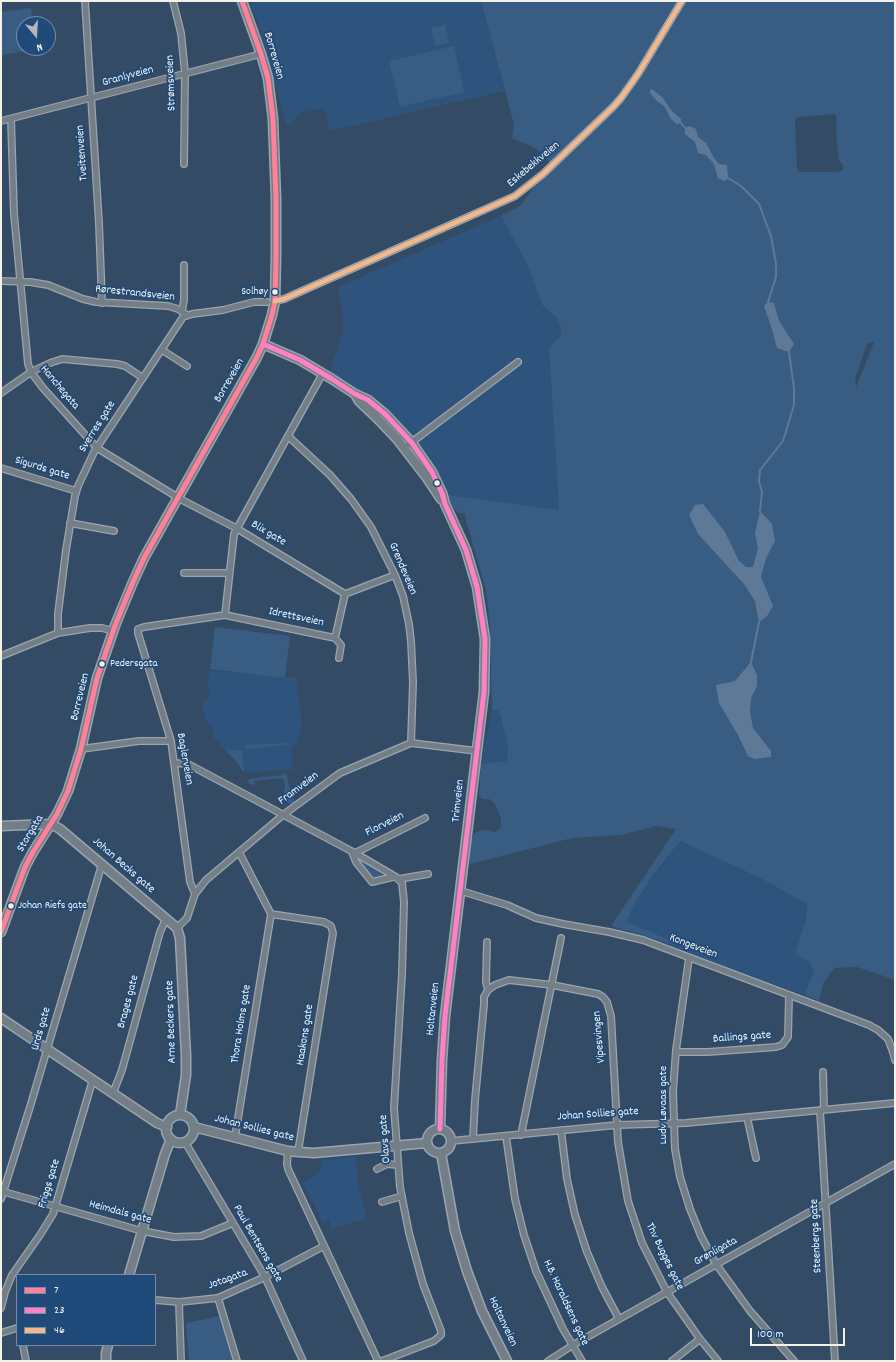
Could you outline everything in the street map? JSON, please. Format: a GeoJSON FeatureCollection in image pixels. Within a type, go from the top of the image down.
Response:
{"type":"FeatureCollection","features":[{"type":"Feature","properties":{"kind":"main road","name":"Borreveien"},"geometry":{"type":"LineString","coordinates":[[81,749],[92,699],[113,631],[141,564],[263,344],[271,301],[276,199],[273,119],[268,78],[242,1]]}},
{"type":"Feature","properties":{"kind":"main road","name":"Trimveien"},"geometry":{"type":"LineString","coordinates":[[263,344],[300,360],[378,407],[412,443],[434,476],[442,493],[445,504]]}},
{"type":"Feature","properties":{"kind":"main road","name":"Trimveien"},"geometry":{"type":"LineString","coordinates":[[355,394],[359,401],[377,418],[404,448],[445,504],[460,535],[477,587],[485,639],[484,692],[460,891]]}},
{"type":"Feature","properties":{"kind":"main road","name":"Storgata"},"geometry":{"type":"LineString","coordinates":[[1,932],[25,866],[51,824],[68,791],[81,749]]}},
{"type":"Feature","properties":{"kind":"main road"},"geometry":{"type":"LineString","coordinates":[[1,826],[51,824]]}},
{"type":"Feature","properties":{"kind":"main road","name":"Johan Becks gate"},"geometry":{"type":"LineString","coordinates":[[51,824],[60,829],[178,928]]}},
{"type":"Feature","properties":{"kind":"main road","name":"Holtanveien"},"geometry":{"type":"LineString","coordinates":[[440,1129],[445,1016],[460,891]]}},
{"type":"Feature","properties":{"kind":"main road","name":"Arne Beckers gate"},"geometry":{"type":"LineString","coordinates":[[178,928],[181,944],[186,1056],[186,1075],[180,1115]]}},
{"type":"Feature","properties":{"kind":"main road"},"geometry":{"type":"LineString","coordinates":[[1,1018],[157,1123],[166,1127]]}},
{"type":"Feature","properties":{"kind":"main road"},"geometry":{"type":"LineString","coordinates":[[180,1115],[189,1118],[194,1127],[191,1137],[185,1142],[176,1142],[171,1140],[167,1134],[166,1127],[171,1119],[180,1115]]}},
{"type":"Feature","properties":{"kind":"main road","name":"Johan Sollies gate"},"geometry":{"type":"LineString","coordinates":[[194,1127],[288,1151],[298,1152],[314,1153],[428,1143]]}},
{"type":"Feature","properties":{"kind":"main road"},"geometry":{"type":"LineString","coordinates":[[440,1129],[447,1132],[451,1138],[451,1141],[447,1150],[441,1153],[432,1151],[428,1143],[429,1134],[434,1130],[440,1129]]}},
{"type":"Feature","properties":{"kind":"main road"},"geometry":{"type":"LineString","coordinates":[[129,1274],[165,1154],[171,1140]]}},
{"type":"Feature","properties":{"kind":"main road","name":"Holtanveien"},"geometry":{"type":"LineString","coordinates":[[441,1153],[456,1231],[467,1271],[482,1310],[507,1361]]}},
{"type":"Feature","properties":{"kind":"main road"},"geometry":{"type":"LineString","coordinates":[[106,1361],[108,1346]]}},
{"type":"Feature","properties":{"kind":"street","name":"Tveitenveien"},"geometry":{"type":"LineString","coordinates":[[85,1],[102,303]]}},
{"type":"Feature","properties":{"kind":"street","name":"Strømsveien"},"geometry":{"type":"LineString","coordinates":[[173,1],[181,33],[185,73],[184,164]]}},
{"type":"Feature","properties":{"kind":"street","name":"Eskebekkveien"},"geometry":{"type":"LineString","coordinates":[[271,301],[284,299],[515,196],[543,174],[613,107],[628,89],[682,1]]}},
{"type":"Feature","properties":{"kind":"street","name":"Granlyveien"},"geometry":{"type":"LineString","coordinates":[[1,121],[261,54]]}},
{"type":"Feature","properties":{"kind":"street","name":"Hanchegata"},"geometry":{"type":"LineString","coordinates":[[10,119],[14,214],[19,282],[30,372],[97,448],[178,497]]}},
{"type":"Feature","properties":{"kind":"street"},"geometry":{"type":"LineString","coordinates":[[184,265],[184,313]]}},
{"type":"Feature","properties":{"kind":"street","name":"Rørestrandsveien"},"geometry":{"type":"LineString","coordinates":[[1,281],[48,285],[83,299],[102,303],[160,305],[176,308],[184,313],[223,310],[254,302],[271,301]]}},
{"type":"Feature","properties":{"kind":"street","name":"Sverres gate"},"geometry":{"type":"LineString","coordinates":[[58,633],[60,596],[76,491],[97,448],[162,350],[184,313]]}},
{"type":"Feature","properties":{"kind":"street"},"geometry":{"type":"LineString","coordinates":[[162,350],[187,366]]}},
{"type":"Feature","properties":{"kind":"street"},"geometry":{"type":"LineString","coordinates":[[1,393],[30,372],[62,359],[118,364],[125,366],[143,378]]}},
{"type":"Feature","properties":{"kind":"street"},"geometry":{"type":"LineString","coordinates":[[404,448],[518,362]]}},
{"type":"Feature","properties":{"kind":"street"},"geometry":{"type":"LineString","coordinates":[[225,615],[234,534],[236,528],[323,373]]}},
{"type":"Feature","properties":{"kind":"street","name":"Grendeveien"},"geometry":{"type":"LineString","coordinates":[[288,436],[330,475],[351,499],[371,527],[395,575],[403,596],[411,641],[413,677],[411,743]]}},
{"type":"Feature","properties":{"kind":"street","name":"Sigurds gate"},"geometry":{"type":"LineString","coordinates":[[1,469],[76,491]]}},
{"type":"Feature","properties":{"kind":"street","name":"Blix gate"},"geometry":{"type":"LineString","coordinates":[[178,497],[236,528],[345,594]]}},
{"type":"Feature","properties":{"kind":"street"},"geometry":{"type":"LineString","coordinates":[[70,523],[114,531]]}},
{"type":"Feature","properties":{"kind":"street"},"geometry":{"type":"LineString","coordinates":[[184,573],[229,574]]}},
{"type":"Feature","properties":{"kind":"street"},"geometry":{"type":"LineString","coordinates":[[345,594],[395,575]]}},
{"type":"Feature","properties":{"kind":"street","name":"Idrettsveien"},"geometry":{"type":"LineString","coordinates":[[138,630],[144,627],[225,615],[335,638],[345,594]]}},
{"type":"Feature","properties":{"kind":"street"},"geometry":{"type":"LineString","coordinates":[[1,656],[58,633],[90,628],[102,628],[113,631]]}},
{"type":"Feature","properties":{"kind":"street","name":"Baglerveien"},"geometry":{"type":"LineString","coordinates":[[138,630],[172,742],[190,882],[195,894]]}},
{"type":"Feature","properties":{"kind":"street"},"geometry":{"type":"LineString","coordinates":[[335,638],[341,645],[339,658]]}},
{"type":"Feature","properties":{"kind":"street"},"geometry":{"type":"LineString","coordinates":[[81,749],[140,741],[172,742]]}},
{"type":"Feature","properties":{"kind":"street","name":"Framveien"},"geometry":{"type":"LineString","coordinates":[[178,928],[187,918],[195,894],[206,880],[283,815],[340,773],[411,743],[477,751]]}},
{"type":"Feature","properties":{"kind":"street"},"geometry":{"type":"LineString","coordinates":[[174,762],[188,764],[354,852],[396,878]]}},
{"type":"Feature","properties":{"kind":"street","name":"Florveien"},"geometry":{"type":"LineString","coordinates":[[354,852],[425,818]]}},
{"type":"Feature","properties":{"kind":"street"},"geometry":{"type":"LineString","coordinates":[[239,852],[271,914]]}},
{"type":"Feature","properties":{"kind":"street"},"geometry":{"type":"LineString","coordinates":[[354,852],[356,862],[372,882],[428,874]]}},
{"type":"Feature","properties":{"kind":"street","name":"Urds gate"},"geometry":{"type":"LineString","coordinates":[[1,1199],[48,1049],[102,864]]}},
{"type":"Feature","properties":{"kind":"street","name":"Olavs gate"},"geometry":{"type":"LineString","coordinates":[[382,1361],[434,1341],[441,1335],[441,1331],[423,1284],[409,1233],[398,1165],[394,1108],[401,990],[404,902],[402,883],[396,878]]}},
{"type":"Feature","properties":{"kind":"street","name":"Kongeveien"},"geometry":{"type":"LineString","coordinates":[[460,891],[507,905],[536,918],[643,940],[869,1025],[878,1030],[888,1039],[894,1052],[895,1060]]}},
{"type":"Feature","properties":{"kind":"street","name":"Haakons gate"},"geometry":{"type":"LineString","coordinates":[[271,914],[328,923],[332,930],[333,937],[298,1152]]}},
{"type":"Feature","properties":{"kind":"street","name":"Thora Holms gate"},"geometry":{"type":"LineString","coordinates":[[235,1137],[271,914]]}},
{"type":"Feature","properties":{"kind":"street","name":"Brages gate"},"geometry":{"type":"LineString","coordinates":[[114,1093],[122,1070],[160,932],[166,919]]}},
{"type":"Feature","properties":{"kind":"street"},"geometry":{"type":"LineString","coordinates":[[522,1135],[561,938]]}},
{"type":"Feature","properties":{"kind":"street"},"geometry":{"type":"LineString","coordinates":[[473,1139],[484,997],[488,990],[486,982],[487,942]]}},
{"type":"Feature","properties":{"kind":"street","name":"Ludv Løvaas gate"},"geometry":{"type":"LineString","coordinates":[[688,958],[672,1092],[675,1149],[680,1177],[690,1209],[716,1264],[750,1311],[794,1361]]}},
{"type":"Feature","properties":{"kind":"street","name":"Vipesvingen"},"geometry":{"type":"LineString","coordinates":[[488,990],[495,985],[509,980],[552,985],[598,994],[603,997],[607,1002],[611,1016],[617,1125]]}},
{"type":"Feature","properties":{"kind":"street","name":"Ballings gate"},"geometry":{"type":"LineString","coordinates":[[676,1052],[707,1052],[776,1047],[782,1045],[788,1037],[789,996]]}},
{"type":"Feature","properties":{"kind":"street"},"geometry":{"type":"LineString","coordinates":[[822,1110],[823,1072]]}},
{"type":"Feature","properties":{"kind":"street","name":"Friggs gate"},"geometry":{"type":"LineString","coordinates":[[1,1308],[5,1292],[12,1275],[40,1236],[53,1214],[92,1079]]}},
{"type":"Feature","properties":{"kind":"street","name":"Johan Sollies gate"},"geometry":{"type":"LineString","coordinates":[[451,1141],[617,1125],[686,1124],[895,1103]]}},
{"type":"Feature","properties":{"kind":"street","name":"Steenbergs gate"},"geometry":{"type":"LineString","coordinates":[[822,1110],[835,1361]]}},
{"type":"Feature","properties":{"kind":"street"},"geometry":{"type":"LineString","coordinates":[[747,1117],[756,1158]]}},
{"type":"Feature","properties":{"kind":"street","name":"Thv Bugges gate"},"geometry":{"type":"LineString","coordinates":[[617,1125],[621,1167],[628,1201],[642,1243],[667,1292],[700,1339],[718,1361]]}},
{"type":"Feature","properties":{"kind":"street"},"geometry":{"type":"LineString","coordinates":[[561,1130],[567,1178],[575,1215],[590,1259],[602,1287],[620,1319]]}},
{"type":"Feature","properties":{"kind":"street","name":"H.B. Haraldsens gate"},"geometry":{"type":"LineString","coordinates":[[506,1136],[515,1198],[524,1235],[536,1271],[552,1307],[573,1345],[576,1354],[582,1361]]}},
{"type":"Feature","properties":{"kind":"street","name":"Paul Bentsens gate"},"geometry":{"type":"LineString","coordinates":[[185,1142],[265,1277],[303,1361]]}},
{"type":"Feature","properties":{"kind":"street"},"geometry":{"type":"LineString","coordinates":[[288,1151],[288,1169],[378,1361]]}},
{"type":"Feature","properties":{"kind":"street"},"geometry":{"type":"LineString","coordinates":[[376,1169],[387,1164],[398,1165]]}},
{"type":"Feature","properties":{"kind":"street","name":"Grønligata"},"geometry":{"type":"LineString","coordinates":[[548,1361],[573,1345],[895,1164]]}},
{"type":"Feature","properties":{"kind":"street","name":"Heimdals gate"},"geometry":{"type":"LineString","coordinates":[[2,1192],[142,1231],[174,1237],[201,1236],[233,1223]]}},
{"type":"Feature","properties":{"kind":"street"},"geometry":{"type":"LineString","coordinates":[[382,1202],[402,1196]]}},
{"type":"Feature","properties":{"kind":"street","name":"Jotagata"},"geometry":{"type":"LineString","coordinates":[[156,1300],[179,1302],[218,1298],[265,1277],[324,1246]]}},
{"type":"Feature","properties":{"kind":"street"},"geometry":{"type":"LineString","coordinates":[[218,1298],[237,1361]]}},
{"type":"Feature","properties":{"kind":"street"},"geometry":{"type":"LineString","coordinates":[[179,1302],[181,1361]]}},
{"type":"Feature","properties":{"kind":"street"},"geometry":{"type":"LineString","coordinates":[[1,1333],[16,1328]]}},
{"type":"Feature","properties":{"kind":"street"},"geometry":{"type":"LineString","coordinates":[[672,1361],[700,1339]]}},
{"type":"Feature","properties":{"kind":"street"},"geometry":{"type":"LineString","coordinates":[[23,1346],[26,1361]]}},
{"type":"Feature","properties":{"kind":"shaded area"},"geometry":{"type":"Polygon","coordinates":[[[250,1],[481,1],[505,92],[499,92],[330,131],[326,114],[322,110],[316,109],[298,114],[290,126],[286,123],[260,29],[250,1]]]}},
{"type":"Feature","properties":{"kind":"shaded area"},"geometry":{"type":"Polygon","coordinates":[[[481,1],[895,1],[895,980],[857,967],[834,968],[823,984],[819,1001],[804,995],[814,972],[810,962],[795,954],[806,919],[807,904],[760,878],[680,841],[636,901],[626,922],[675,942],[675,945],[611,926],[676,829],[656,826],[621,835],[572,838],[470,864],[471,840],[473,835],[478,831],[486,830],[495,832],[499,830],[501,826],[501,819],[495,804],[489,799],[482,799],[479,795],[481,764],[507,761],[508,746],[499,711],[492,710],[490,627],[486,590],[465,517],[466,514],[459,513],[453,508],[448,495],[559,510],[549,350],[552,344],[560,337],[561,328],[557,318],[542,305],[528,266],[501,216],[520,206],[550,164],[544,154],[535,148],[512,138],[514,124],[481,1]],[[835,114],[798,117],[796,119],[797,168],[799,172],[837,172],[843,170],[843,165],[839,160],[836,133],[837,119],[835,114]],[[874,342],[867,344],[855,379],[856,387],[859,380],[874,342]]]}},
{"type":"Feature","properties":{"kind":"shaded area"},"geometry":{"type":"Polygon","coordinates":[[[31,8],[32,16],[16,16],[16,53],[1,55],[1,12],[31,8]]]}},
{"type":"Feature","properties":{"kind":"shaded area"},"geometry":{"type":"Polygon","coordinates":[[[445,25],[449,43],[435,46],[431,28],[445,25]]]}},
{"type":"Feature","properties":{"kind":"shaded area"},"geometry":{"type":"Polygon","coordinates":[[[454,46],[464,92],[400,107],[389,61],[454,46]]]}},
{"type":"Feature","properties":{"kind":"shaded area"},"geometry":{"type":"Polygon","coordinates":[[[652,89],[663,98],[671,110],[681,119],[681,123],[677,124],[671,119],[665,107],[650,93],[650,90],[652,89]]]}},
{"type":"Feature","properties":{"kind":"shaded area"},"geometry":{"type":"Polygon","coordinates":[[[690,126],[696,129],[698,137],[706,143],[719,164],[727,165],[728,178],[725,181],[718,178],[714,164],[706,155],[698,153],[695,142],[685,134],[685,128],[690,126]]]}},
{"type":"Feature","properties":{"kind":"shaded area"},"geometry":{"type":"Polygon","coordinates":[[[501,216],[528,266],[542,305],[557,318],[561,328],[560,337],[552,344],[549,350],[559,510],[448,495],[436,474],[368,396],[330,372],[343,330],[342,308],[338,287],[501,216]]]}},
{"type":"Feature","properties":{"kind":"shaded area"},"geometry":{"type":"Polygon","coordinates":[[[768,302],[774,303],[779,321],[794,344],[789,352],[777,348],[764,306],[768,302]]]}},
{"type":"Feature","properties":{"kind":"shaded area"},"geometry":{"type":"Polygon","coordinates":[[[703,504],[725,532],[739,561],[746,567],[753,567],[758,548],[755,533],[760,511],[772,524],[775,541],[766,558],[761,577],[773,606],[767,616],[759,622],[755,601],[744,584],[698,534],[689,515],[695,505],[703,504]]]}},
{"type":"Feature","properties":{"kind":"shaded area"},"geometry":{"type":"Polygon","coordinates":[[[215,627],[290,636],[285,678],[210,669],[215,627]]]}},
{"type":"Feature","properties":{"kind":"shaded area"},"geometry":{"type":"Polygon","coordinates":[[[751,662],[757,675],[757,686],[751,698],[750,712],[753,728],[771,751],[771,757],[755,759],[748,756],[738,735],[719,703],[716,685],[735,681],[751,662]]]}},
{"type":"Feature","properties":{"kind":"shaded area"},"geometry":{"type":"Polygon","coordinates":[[[209,670],[296,678],[302,727],[297,744],[291,748],[293,769],[246,773],[214,738],[212,727],[207,723],[201,703],[207,700],[209,695],[209,670]]]}},
{"type":"Feature","properties":{"kind":"shaded area"},"geometry":{"type":"Polygon","coordinates":[[[492,710],[499,711],[508,746],[507,761],[481,764],[492,710]]]}},
{"type":"Feature","properties":{"kind":"shaded area"},"geometry":{"type":"Polygon","coordinates":[[[286,743],[287,745],[245,749],[246,745],[286,743]]]}},
{"type":"Feature","properties":{"kind":"shaded area"},"geometry":{"type":"Polygon","coordinates":[[[242,750],[244,771],[242,771],[238,763],[226,751],[242,750]]]}},
{"type":"Feature","properties":{"kind":"shaded area"},"geometry":{"type":"Polygon","coordinates":[[[284,773],[287,775],[294,799],[294,802],[290,804],[283,801],[285,786],[283,778],[254,781],[254,785],[249,784],[248,779],[283,775],[284,773]]]}},
{"type":"Feature","properties":{"kind":"shaded area"},"geometry":{"type":"Polygon","coordinates":[[[680,841],[760,878],[807,904],[806,919],[795,954],[810,962],[814,972],[804,995],[621,930],[636,901],[680,841]]]}},
{"type":"Feature","properties":{"kind":"shaded area"},"geometry":{"type":"Polygon","coordinates":[[[359,860],[383,876],[378,878],[367,875],[358,862],[359,860]]]}},
{"type":"Feature","properties":{"kind":"shaded area"},"geometry":{"type":"Polygon","coordinates":[[[356,1156],[358,1186],[367,1218],[332,1229],[329,1220],[322,1223],[314,1202],[310,1201],[303,1182],[319,1174],[322,1160],[356,1156]]]}},
{"type":"Feature","properties":{"kind":"shaded area"},"geometry":{"type":"Polygon","coordinates":[[[220,1316],[233,1361],[189,1361],[186,1323],[220,1316]]]}},
{"type":"Feature","properties":{"kind":"waterway"},"geometry":{"type":"LineString","coordinates":[[681,123],[685,128]]}},
{"type":"Feature","properties":{"kind":"waterway"},"geometry":{"type":"LineString","coordinates":[[728,178],[741,186],[759,204],[771,236],[776,264],[776,277],[768,302]]}},
{"type":"Feature","properties":{"kind":"waterway"},"geometry":{"type":"LineString","coordinates":[[760,511],[762,492],[759,481],[760,470],[783,441],[794,405],[794,388],[789,352]]}},
{"type":"Feature","properties":{"kind":"waterway"},"geometry":{"type":"LineString","coordinates":[[751,662],[759,622]]}},
{"type":"Feature","properties":{"kind":"transit line","name":"7"},"geometry":{"type":"LineString","coordinates":[[1,932],[25,867],[57,814],[68,791],[81,749],[97,678],[116,623],[133,582],[144,558],[257,357],[263,344],[272,315],[275,301],[276,256],[276,199],[273,119],[268,78],[242,1]]}},
{"type":"Feature","properties":{"kind":"transit line","name":"46"},"geometry":{"type":"LineString","coordinates":[[275,301],[284,299],[515,196],[543,174],[621,98],[638,74],[682,1]]}},
{"type":"Feature","properties":{"kind":"transit line","name":"23"},"geometry":{"type":"LineString","coordinates":[[263,344],[300,360],[355,394],[368,400],[385,414],[412,443],[432,472],[442,493],[445,504],[466,550],[477,587],[485,639],[484,692],[445,1016],[440,1129]]}},
{"type":"Feature","properties":{"kind":"place","name":"Solhøy"},"geometry":{"type":"Point","coordinates":[275,292]}},
{"type":"Feature","properties":{"kind":"place","name":"Pedersgata"},"geometry":{"type":"Point","coordinates":[102,664]}},
{"type":"Feature","properties":{"kind":"place","name":"Johan Riefs gate"},"geometry":{"type":"Point","coordinates":[11,906]}}]}
